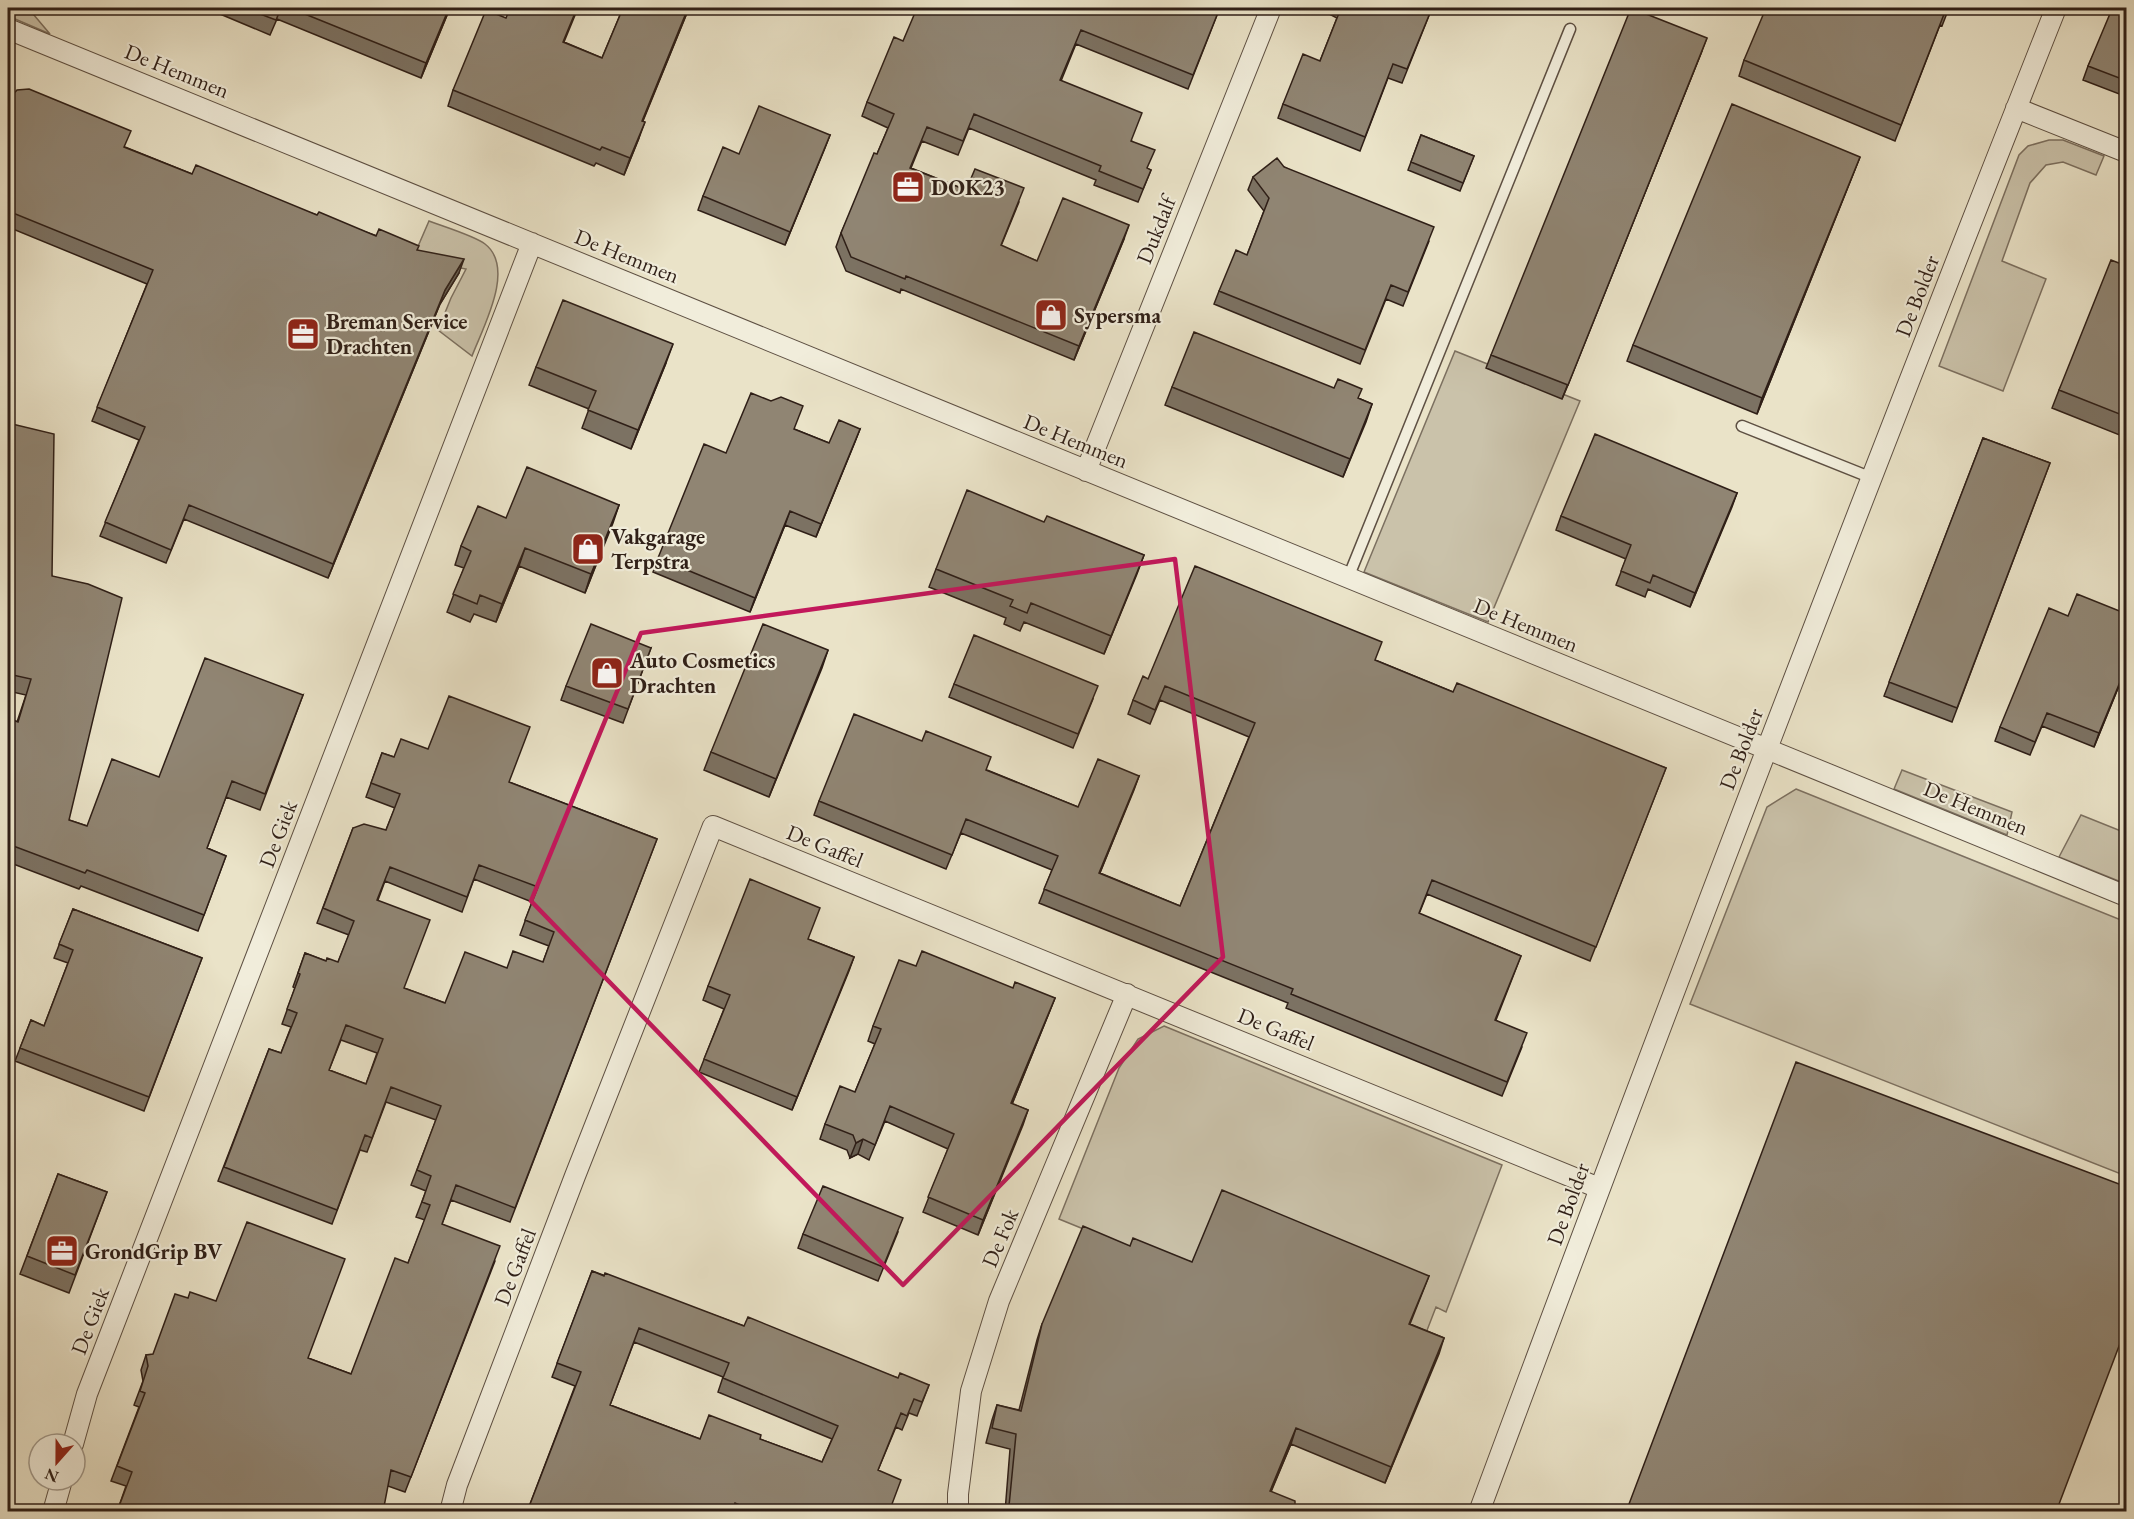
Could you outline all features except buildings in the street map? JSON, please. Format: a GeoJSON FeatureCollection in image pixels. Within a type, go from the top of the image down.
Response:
{"type":"FeatureCollection","features":[{"type":"Feature","properties":{"kind":"street","name":"Dukdalf"},"geometry":{"type":"LineString","coordinates":[[1086,471],[1271,8]]}},
{"type":"Feature","properties":{"kind":"street","name":"De Bolder"},"geometry":{"type":"LineString","coordinates":[[1479,1512],[1599,1188],[1767,749],[2056,8]]}},
{"type":"Feature","properties":{"kind":"street","name":"De Hemmen"},"geometry":{"type":"LineString","coordinates":[[8,29],[2127,896]]}},
{"type":"Feature","properties":{"kind":"street"},"geometry":{"type":"LineString","coordinates":[[2016,108],[2127,152]]}},
{"type":"Feature","properties":{"kind":"street","name":"De Giek"},"geometry":{"type":"LineString","coordinates":[[76,1432],[87,1394],[532,243]]}},
{"type":"Feature","properties":{"kind":"street","name":"De Gaffel"},"geometry":{"type":"LineString","coordinates":[[450,1512],[457,1485],[562,1210],[713,826],[1599,1188]]}},
{"type":"Feature","properties":{"kind":"street","name":"De Fok"},"geometry":{"type":"LineString","coordinates":[[958,1512],[958,1494],[971,1391],[999,1301],[1127,994]]}},
{"type":"Feature","properties":{"kind":"street"},"geometry":{"type":"LineString","coordinates":[[53,1512],[59,1492]]}},
{"type":"Feature","properties":{"kind":"lane"},"geometry":{"type":"LineString","coordinates":[[1348,578],[1570,29]]}},
{"type":"Feature","properties":{"kind":"lane"},"geometry":{"type":"LineString","coordinates":[[1742,426],[1872,478]]}},
{"type":"Feature","properties":{"kind":"highlighted area"},"geometry":{"type":"Polygon","coordinates":[[[1175,559],[1223,957],[903,1285],[531,901],[641,633],[1175,559]]]}},
{"type":"Feature","properties":{"kind":"shaded area"},"geometry":{"type":"Polygon","coordinates":[[[8,8],[28,8],[50,34],[8,16],[8,8]]]}},
{"type":"Feature","properties":{"kind":"shaded area"},"geometry":{"type":"Polygon","coordinates":[[[2049,140],[2063,140],[2104,156],[2096,175],[2063,162],[2046,165],[2030,183],[2002,261],[2046,279],[2003,391],[1939,366],[2019,155],[2028,146],[2049,140]]]}},
{"type":"Feature","properties":{"kind":"shaded area"},"geometry":{"type":"Polygon","coordinates":[[[429,221],[480,241],[494,255],[498,268],[494,298],[472,356],[438,330],[466,269],[420,260],[416,251],[429,221]]]}},
{"type":"Feature","properties":{"kind":"shaded area"},"geometry":{"type":"Polygon","coordinates":[[[1455,351],[1580,401],[1488,622],[1364,572],[1455,351]]]}},
{"type":"Feature","properties":{"kind":"shaded area"},"geometry":{"type":"Polygon","coordinates":[[[1902,770],[2012,812],[2007,835],[1894,789],[1902,770]]]}},
{"type":"Feature","properties":{"kind":"shaded area"},"geometry":{"type":"Polygon","coordinates":[[[1796,789],[2126,922],[2126,1176],[1690,1004],[1767,807],[1796,789]]]}},
{"type":"Feature","properties":{"kind":"shaded area"},"geometry":{"type":"Polygon","coordinates":[[[2081,815],[2126,833],[2126,884],[2059,857],[2081,815]]]}},
{"type":"Feature","properties":{"kind":"shaded area"},"geometry":{"type":"Polygon","coordinates":[[[1164,1026],[1502,1165],[1446,1312],[1436,1307],[1414,1364],[1059,1219],[1119,1068],[1138,1039],[1164,1026]]]}},
{"type":"Feature","properties":{"kind":"place","name":"DOK23"},"geometry":{"type":"Point","coordinates":[908,187]}},
{"type":"Feature","properties":{"kind":"place","name":"Sypersma"},"geometry":{"type":"Point","coordinates":[1051,315]}},
{"type":"Feature","properties":{"kind":"place","name":"Breman Service Drachten"},"geometry":{"type":"Point","coordinates":[303,334]}},
{"type":"Feature","properties":{"kind":"place","name":"Vakgarage Terpstra"},"geometry":{"type":"Point","coordinates":[588,549]}},
{"type":"Feature","properties":{"kind":"place","name":"Auto Cosmetics Drachten"},"geometry":{"type":"Point","coordinates":[607,673]}},
{"type":"Feature","properties":{"kind":"place","name":"GrondGrip BV"},"geometry":{"type":"Point","coordinates":[62,1251]}}]}
